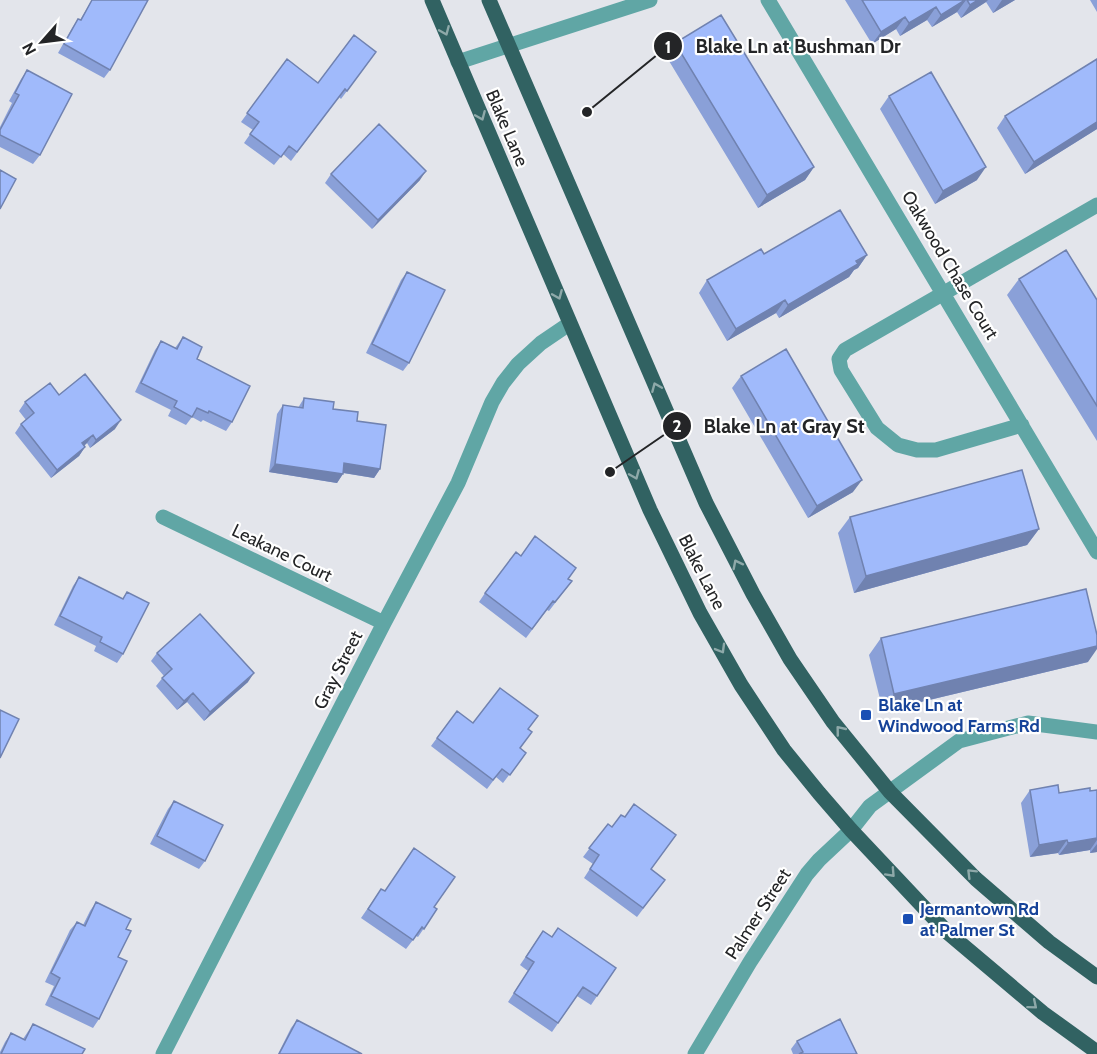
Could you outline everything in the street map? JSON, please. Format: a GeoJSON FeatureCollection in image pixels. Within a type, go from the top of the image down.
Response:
{"type":"FeatureCollection","features":[{"type":"Feature","properties":{"kind":"main road","name":"Blake Lane"},"geometry":{"type":"LineString","coordinates":[[432,0],[650,510],[700,613],[741,685],[784,750],[851,830],[947,932],[1042,1013],[1097,1052]]}},
{"type":"Feature","properties":{"kind":"main road","name":"Blake Lane"},"geometry":{"type":"LineString","coordinates":[[489,0],[706,503],[790,659],[833,722],[890,792],[976,879],[1049,942],[1097,977]]}},
{"type":"Feature","properties":{"kind":"street"},"geometry":{"type":"LineString","coordinates":[[458,62],[650,0]]}},
{"type":"Feature","properties":{"kind":"street","name":"Oakwood Chase Court"},"geometry":{"type":"LineString","coordinates":[[768,0],[1097,552]]}},
{"type":"Feature","properties":{"kind":"street"},"geometry":{"type":"LineString","coordinates":[[1022,425],[936,450],[917,450],[898,445],[877,428],[841,370],[839,359],[846,350],[1097,205]]}},
{"type":"Feature","properties":{"kind":"street","name":"Gray Street"},"geometry":{"type":"LineString","coordinates":[[163,1054],[458,483],[492,402],[503,382],[518,363],[569,324]]}},
{"type":"Feature","properties":{"kind":"street","name":"Leakane Court"},"geometry":{"type":"LineString","coordinates":[[163,517],[384,623]]}},
{"type":"Feature","properties":{"kind":"street","name":"Palmer Street"},"geometry":{"type":"LineString","coordinates":[[695,1054],[750,962],[807,874],[851,830],[870,806],[959,741],[1028,723],[1097,732]]}},
{"type":"Feature","properties":{"kind":"building"},"geometry":{"type":"Polygon","coordinates":[[[92,0],[148,0],[110,70],[64,44],[92,0]]]}},
{"type":"Feature","properties":{"kind":"building"},"geometry":{"type":"Polygon","coordinates":[[[862,0],[965,0],[941,15],[936,7],[909,23],[905,17],[881,32],[862,0]]]}},
{"type":"Feature","properties":{"kind":"building"},"geometry":{"type":"Polygon","coordinates":[[[967,0],[978,0],[970,5],[967,0]]]}},
{"type":"Feature","properties":{"kind":"building"},"geometry":{"type":"Polygon","coordinates":[[[721,15],[814,167],[767,195],[675,43],[721,15]]]}},
{"type":"Feature","properties":{"kind":"building"},"geometry":{"type":"Polygon","coordinates":[[[354,35],[376,52],[297,152],[289,146],[281,157],[250,134],[259,122],[247,113],[287,59],[318,83],[354,35]]]}},
{"type":"Feature","properties":{"kind":"building"},"geometry":{"type":"Polygon","coordinates":[[[1097,59],[1097,122],[1034,162],[1005,116],[1097,59]]]}},
{"type":"Feature","properties":{"kind":"building"},"geometry":{"type":"Polygon","coordinates":[[[27,70],[72,94],[40,155],[0,135],[0,130],[19,95],[15,93],[27,70]]]}},
{"type":"Feature","properties":{"kind":"building"},"geometry":{"type":"Polygon","coordinates":[[[931,72],[986,167],[943,191],[889,96],[931,72]]]}},
{"type":"Feature","properties":{"kind":"building"},"geometry":{"type":"Polygon","coordinates":[[[379,124],[426,171],[378,220],[331,174],[379,124]]]}},
{"type":"Feature","properties":{"kind":"building"},"geometry":{"type":"Polygon","coordinates":[[[0,170],[16,179],[0,209],[0,170]]]}},
{"type":"Feature","properties":{"kind":"building"},"geometry":{"type":"Polygon","coordinates":[[[840,210],[867,255],[856,261],[858,264],[788,305],[785,300],[736,329],[707,280],[761,249],[764,254],[840,210]]]}},
{"type":"Feature","properties":{"kind":"building"},"geometry":{"type":"Polygon","coordinates":[[[1066,250],[1097,300],[1097,406],[1019,279],[1066,250]]]}},
{"type":"Feature","properties":{"kind":"building"},"geometry":{"type":"Polygon","coordinates":[[[407,272],[445,290],[409,363],[372,344],[407,272]]]}},
{"type":"Feature","properties":{"kind":"building"},"geometry":{"type":"Polygon","coordinates":[[[183,337],[202,347],[197,359],[250,386],[232,422],[197,408],[192,417],[174,407],[177,401],[141,383],[161,341],[177,349],[183,337]]]}},
{"type":"Feature","properties":{"kind":"building"},"geometry":{"type":"Polygon","coordinates":[[[786,349],[862,480],[817,506],[741,376],[786,349]]]}},
{"type":"Feature","properties":{"kind":"building"},"geometry":{"type":"Polygon","coordinates":[[[85,374],[121,420],[96,440],[93,435],[82,443],[85,447],[57,470],[21,424],[34,413],[25,402],[50,383],[59,395],[85,374]]]}},
{"type":"Feature","properties":{"kind":"building"},"geometry":{"type":"Polygon","coordinates":[[[304,398],[334,402],[333,409],[358,412],[357,421],[386,425],[380,469],[344,463],[343,474],[275,464],[283,405],[303,408],[304,398]]]}},
{"type":"Feature","properties":{"kind":"building"},"geometry":{"type":"Polygon","coordinates":[[[1022,470],[1039,529],[866,576],[850,517],[1022,470]]]}},
{"type":"Feature","properties":{"kind":"building"},"geometry":{"type":"Polygon","coordinates":[[[535,536],[576,568],[568,579],[572,581],[532,629],[485,593],[516,552],[521,556],[535,536]]]}},
{"type":"Feature","properties":{"kind":"building"},"geometry":{"type":"Polygon","coordinates":[[[79,577],[123,599],[127,592],[149,603],[123,654],[100,642],[102,637],[60,616],[79,577]]]}},
{"type":"Feature","properties":{"kind":"building"},"geometry":{"type":"Polygon","coordinates":[[[1086,589],[1097,635],[1097,646],[894,694],[881,638],[1086,589]]]}},
{"type":"Feature","properties":{"kind":"building"},"geometry":{"type":"Polygon","coordinates":[[[200,614],[254,673],[210,712],[193,693],[184,701],[162,678],[172,669],[157,653],[200,614]]]}},
{"type":"Feature","properties":{"kind":"building"},"geometry":{"type":"Polygon","coordinates":[[[500,688],[538,716],[528,729],[532,732],[520,748],[526,753],[510,775],[502,769],[493,780],[437,738],[457,711],[473,723],[500,688]]]}},
{"type":"Feature","properties":{"kind":"building"},"geometry":{"type":"Polygon","coordinates":[[[0,710],[19,719],[0,758],[0,710]]]}},
{"type":"Feature","properties":{"kind":"building"},"geometry":{"type":"Polygon","coordinates":[[[1058,785],[1059,793],[1090,788],[1090,791],[1097,790],[1097,838],[1039,845],[1030,790],[1058,785]]]}},
{"type":"Feature","properties":{"kind":"building"},"geometry":{"type":"Polygon","coordinates":[[[174,801],[223,825],[205,861],[157,836],[174,801]]]}},
{"type":"Feature","properties":{"kind":"building"},"geometry":{"type":"Polygon","coordinates":[[[634,804],[676,835],[651,869],[665,880],[643,908],[590,869],[599,855],[589,848],[608,824],[612,827],[621,815],[625,817],[634,804]]]}},
{"type":"Feature","properties":{"kind":"building"},"geometry":{"type":"Polygon","coordinates":[[[414,848],[455,877],[434,907],[437,909],[424,929],[422,927],[413,940],[368,909],[381,889],[385,891],[414,848]]]}},
{"type":"Feature","properties":{"kind":"building"},"geometry":{"type":"Polygon","coordinates":[[[96,902],[131,919],[126,929],[131,931],[118,957],[127,961],[99,1019],[51,996],[60,978],[51,973],[77,922],[85,926],[96,902]]]}},
{"type":"Feature","properties":{"kind":"building"},"geometry":{"type":"Polygon","coordinates":[[[558,928],[616,968],[597,996],[583,987],[558,1023],[514,993],[534,962],[526,957],[543,931],[552,937],[558,928]]]}},
{"type":"Feature","properties":{"kind":"building"},"geometry":{"type":"Polygon","coordinates":[[[840,1019],[857,1054],[799,1054],[803,1052],[797,1041],[840,1019]]]}},
{"type":"Feature","properties":{"kind":"building"},"geometry":{"type":"Polygon","coordinates":[[[297,1020],[362,1054],[279,1054],[297,1020]]]}},
{"type":"Feature","properties":{"kind":"building"},"geometry":{"type":"Polygon","coordinates":[[[33,1024],[85,1049],[82,1054],[1,1054],[11,1033],[25,1040],[33,1024]]]}},
{"type":"Feature","properties":{"kind":"place","name":"Blake Ln at Bushman Dr"},"geometry":{"type":"Point","coordinates":[587,112]}},
{"type":"Feature","properties":{"kind":"place","name":"Blake Ln at Gray St"},"geometry":{"type":"Point","coordinates":[610,472]}},
{"type":"Feature","properties":{"kind":"place","name":"Blake Ln at Windwood Farms Rd"},"geometry":{"type":"Point","coordinates":[866,715]}},
{"type":"Feature","properties":{"kind":"place","name":"Jermantown Rd at Palmer St"},"geometry":{"type":"Point","coordinates":[908,919]}}]}
